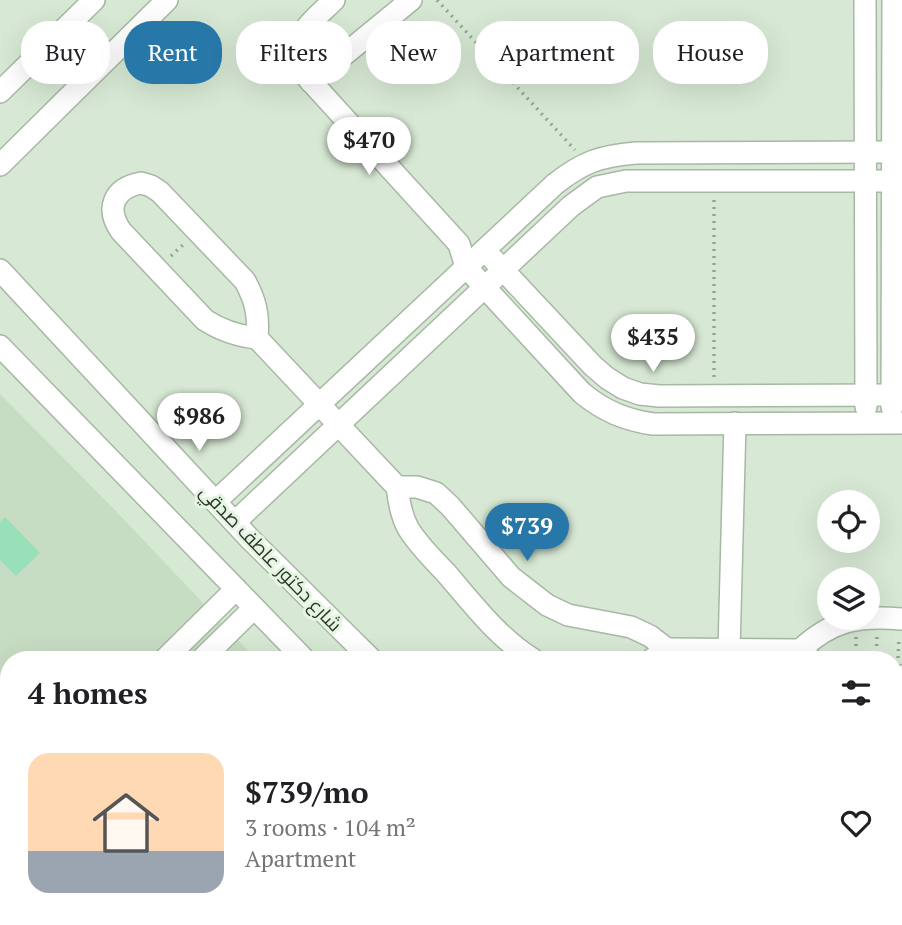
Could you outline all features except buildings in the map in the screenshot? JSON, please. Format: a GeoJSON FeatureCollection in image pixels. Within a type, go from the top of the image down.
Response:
{"type":"FeatureCollection","features":[{"type":"Feature","properties":{"kind":"street"},"geometry":{"type":"LineString","coordinates":[[0,92],[94,0]]}},
{"type":"Feature","properties":{"kind":"street"},"geometry":{"type":"LineString","coordinates":[[0,165],[167,0]]}},
{"type":"Feature","properties":{"kind":"street"},"geometry":{"type":"LineString","coordinates":[[315,21],[334,0]]}},
{"type":"Feature","properties":{"kind":"street"},"geometry":{"type":"LineString","coordinates":[[352,48],[411,0]]}},
{"type":"Feature","properties":{"kind":"street"},"geometry":{"type":"LineString","coordinates":[[865,0],[866,423]]}},
{"type":"Feature","properties":{"kind":"street"},"geometry":{"type":"LineString","coordinates":[[313,84],[459,244],[466,267],[484,287],[582,393],[614,415],[653,424],[897,423],[892,181],[893,0]]}},
{"type":"Feature","properties":{"kind":"street"},"geometry":{"type":"LineString","coordinates":[[215,501],[555,184],[586,162],[602,156],[636,153],[892,152]]}},
{"type":"Feature","properties":{"kind":"street"},"geometry":{"type":"LineString","coordinates":[[235,522],[571,206],[597,187],[625,181],[892,181]]}},
{"type":"Feature","properties":{"kind":"street"},"geometry":{"type":"LineString","coordinates":[[257,338],[259,318],[255,299],[245,281],[160,192],[141,183],[130,185],[121,191],[114,200],[114,222],[205,320],[230,333],[257,338],[397,487],[400,508],[408,528],[496,629],[520,651]]}},
{"type":"Feature","properties":{"kind":"street"},"geometry":{"type":"LineString","coordinates":[[459,244],[484,250],[607,378],[640,394],[679,397],[897,395]]}},
{"type":"Feature","properties":{"kind":"street","name":"شارع دكتور عاطف صدقي"},"geometry":{"type":"LineString","coordinates":[[0,270],[9,293],[363,651]]}},
{"type":"Feature","properties":{"kind":"street"},"geometry":{"type":"LineString","coordinates":[[0,346],[296,651]]}},
{"type":"Feature","properties":{"kind":"street"},"geometry":{"type":"LineString","coordinates":[[729,650],[734,424]]}},
{"type":"Feature","properties":{"kind":"street"},"geometry":{"type":"LineString","coordinates":[[397,487],[417,487],[436,493],[511,577],[547,605],[568,615],[631,627],[650,636],[658,651]]}},
{"type":"Feature","properties":{"kind":"street"},"geometry":{"type":"LineString","coordinates":[[173,651],[236,589]]}},
{"type":"Feature","properties":{"kind":"street"},"geometry":{"type":"LineString","coordinates":[[210,651],[254,608]]}},
{"type":"Feature","properties":{"kind":"street"},"geometry":{"type":"LineString","coordinates":[[808,651],[816,635],[834,625],[856,619],[901,619]]}},
{"type":"Feature","properties":{"kind":"street"},"geometry":{"type":"LineString","coordinates":[[712,651],[744,651]]}},
{"type":"Feature","properties":{"kind":"path"},"geometry":{"type":"LineString","coordinates":[[438,0],[586,162]]}},
{"type":"Feature","properties":{"kind":"path"},"geometry":{"type":"LineString","coordinates":[[713,397],[715,181]]}},
{"type":"Feature","properties":{"kind":"path"},"geometry":{"type":"LineString","coordinates":[[157,270],[197,231]]}},
{"type":"Feature","properties":{"kind":"path"},"geometry":{"type":"LineString","coordinates":[[899,651],[901,619]]}},
{"type":"Feature","properties":{"kind":"shaded area"},"geometry":{"type":"Polygon","coordinates":[[[0,394],[248,651],[0,651],[0,394]]]}}]}
